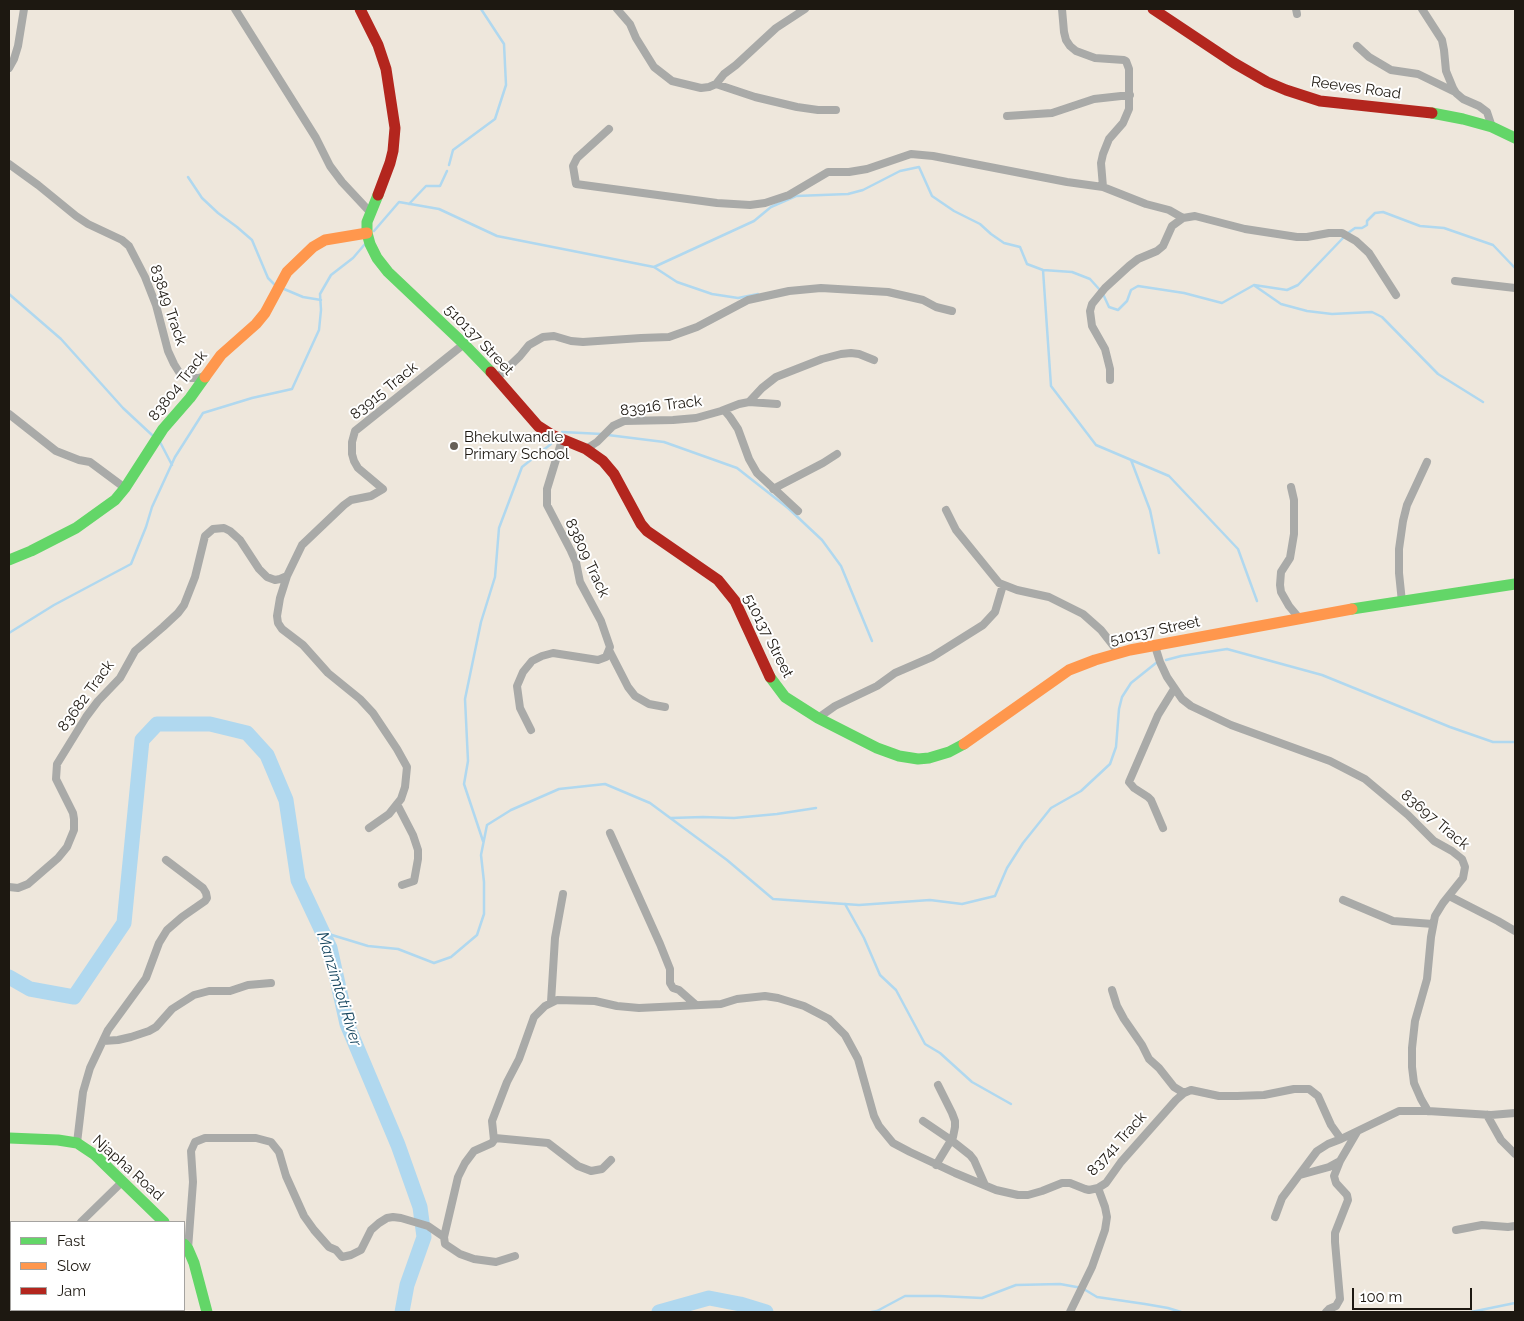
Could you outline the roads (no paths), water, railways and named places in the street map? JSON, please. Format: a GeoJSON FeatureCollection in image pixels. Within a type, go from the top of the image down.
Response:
{"type":"FeatureCollection","features":[{"type":"Feature","properties":{"kind":"street"},"geometry":{"type":"LineString","coordinates":[[9,68],[18,46],[24,9]]}},
{"type":"Feature","properties":{"kind":"street"},"geometry":{"type":"LineString","coordinates":[[235,9],[316,138],[330,166],[370,212]]}},
{"type":"Feature","properties":{"kind":"street","name":"510137 Street"},"geometry":{"type":"LineString","coordinates":[[360,9],[378,45],[386,69],[395,128],[390,163],[367,222],[367,232],[376,258],[497,378],[538,426],[562,440],[586,449],[599,457],[608,466],[619,482],[643,527],[718,580],[735,601],[768,673],[778,688],[785,696],[818,718],[888,752],[910,758],[929,758],[948,752],[965,743],[1040,688],[1069,670],[1119,652],[1371,605],[1402,602],[1515,584]]}},
{"type":"Feature","properties":{"kind":"street"},"geometry":{"type":"LineString","coordinates":[[617,9],[630,24],[646,57],[663,76],[672,81],[707,88],[718,81],[776,28],[805,9]]}},
{"type":"Feature","properties":{"kind":"street"},"geometry":{"type":"LineString","coordinates":[[1062,9],[1064,32],[1070,46],[1084,55],[1095,58],[1126,61],[1129,69],[1129,109],[1127,117],[1109,139],[1103,154],[1101,163],[1104,187]]}},
{"type":"Feature","properties":{"kind":"street","name":"Reeves Road"},"geometry":{"type":"LineString","coordinates":[[1153,9],[1234,63],[1267,82],[1286,90],[1320,101],[1431,113],[1463,119],[1492,127],[1515,138]]}},
{"type":"Feature","properties":{"kind":"street"},"geometry":{"type":"LineString","coordinates":[[1422,9],[1442,40],[1448,77],[1455,92]]}},
{"type":"Feature","properties":{"kind":"street"},"geometry":{"type":"LineString","coordinates":[[1357,46],[1375,61],[1391,70],[1418,74],[1479,106],[1487,112],[1492,127]]}},
{"type":"Feature","properties":{"kind":"street"},"geometry":{"type":"LineString","coordinates":[[718,81],[755,97],[797,107],[836,110]]}},
{"type":"Feature","properties":{"kind":"street"},"geometry":{"type":"LineString","coordinates":[[1007,116],[1052,113],[1094,99],[1130,95]]}},
{"type":"Feature","properties":{"kind":"street"},"geometry":{"type":"LineString","coordinates":[[609,129],[577,158],[573,166],[576,184],[717,203],[750,205],[765,203],[789,195],[828,172],[849,172],[867,169],[905,156],[921,154],[1067,182],[1104,187],[1146,204],[1169,210],[1184,218]]}},
{"type":"Feature","properties":{"kind":"street","name":"83849 Track"},"geometry":{"type":"LineString","coordinates":[[9,164],[76,216],[88,224],[122,240],[129,246],[142,270],[156,305],[168,351],[179,372],[186,378]]}},
{"type":"Feature","properties":{"kind":"street"},"geometry":{"type":"LineString","coordinates":[[1110,380],[1110,369],[1105,349],[1092,326],[1090,311],[1092,304],[1105,288],[1128,266],[1163,246],[1172,226],[1184,218],[1195,216],[1245,229],[1297,237],[1342,233],[1356,241],[1369,253],[1396,295]]}},
{"type":"Feature","properties":{"kind":"street","name":"83804 Track"},"geometry":{"type":"LineString","coordinates":[[9,560],[76,528],[115,500],[125,488],[163,429],[190,398],[220,355],[256,324],[274,298],[287,272],[303,254],[325,240],[367,232]]}},
{"type":"Feature","properties":{"kind":"street"},"geometry":{"type":"LineString","coordinates":[[1455,282],[1515,288]]}},
{"type":"Feature","properties":{"kind":"street"},"geometry":{"type":"LineString","coordinates":[[497,378],[529,345],[543,337],[554,336],[571,341],[584,342],[668,337],[697,328],[748,300],[789,291],[821,288],[888,292],[923,300],[936,307],[952,311]]}},
{"type":"Feature","properties":{"kind":"street","name":"83915 Track"},"geometry":{"type":"LineString","coordinates":[[287,576],[302,545],[344,505],[351,500],[371,496],[383,489],[358,468],[354,461],[352,442],[355,431],[464,344]]}},
{"type":"Feature","properties":{"kind":"street"},"geometry":{"type":"LineString","coordinates":[[749,402],[776,377],[822,359],[841,354],[859,354],[874,360]]}},
{"type":"Feature","properties":{"kind":"street"},"geometry":{"type":"LineString","coordinates":[[190,398],[186,378],[205,376]]}},
{"type":"Feature","properties":{"kind":"street","name":"83916 Track"},"geometry":{"type":"LineString","coordinates":[[586,449],[595,444],[613,426],[624,421],[684,420],[749,402],[777,404]]}},
{"type":"Feature","properties":{"kind":"street"},"geometry":{"type":"LineString","coordinates":[[724,410],[738,429],[749,459],[757,473],[798,511]]}},
{"type":"Feature","properties":{"kind":"street"},"geometry":{"type":"LineString","coordinates":[[9,414],[56,451],[90,462],[125,488]]}},
{"type":"Feature","properties":{"kind":"street","name":"83809 Track"},"geometry":{"type":"LineString","coordinates":[[562,440],[547,489],[547,501],[550,511],[576,562],[582,587],[601,620],[610,647],[609,650],[628,687],[635,696],[649,704],[665,707]]}},
{"type":"Feature","properties":{"kind":"street"},"geometry":{"type":"LineString","coordinates":[[773,489],[837,454]]}},
{"type":"Feature","properties":{"kind":"street"},"geometry":{"type":"LineString","coordinates":[[1402,602],[1399,550],[1403,521],[1407,504],[1427,462]]}},
{"type":"Feature","properties":{"kind":"street"},"geometry":{"type":"LineString","coordinates":[[1291,487],[1294,500],[1294,534],[1290,558],[1281,572],[1280,585],[1281,592],[1289,606],[1300,618]]}},
{"type":"Feature","properties":{"kind":"street"},"geometry":{"type":"LineString","coordinates":[[946,510],[956,530],[999,583],[1017,590],[1049,597],[1083,614],[1101,630],[1119,652]]}},
{"type":"Feature","properties":{"kind":"street","name":"83682 Track"},"geometry":{"type":"LineString","coordinates":[[9,887],[18,888],[28,884],[58,858],[67,847],[74,830],[74,819],[73,812],[56,779],[57,764],[86,717],[120,678],[135,651],[178,613],[184,605],[195,576],[205,536],[212,529],[224,528],[240,540],[259,569],[267,577],[275,580],[287,576]]}},
{"type":"Feature","properties":{"kind":"street"},"geometry":{"type":"LineString","coordinates":[[287,576],[278,609],[278,623],[282,629],[307,649],[328,673],[360,699],[373,714],[407,767],[407,777],[401,799],[389,814],[369,828]]}},
{"type":"Feature","properties":{"kind":"street"},"geometry":{"type":"LineString","coordinates":[[818,718],[835,706],[877,686],[895,674],[932,657],[983,625],[996,612],[1003,585]]}},
{"type":"Feature","properties":{"kind":"street","name":"83697 Track"},"geometry":{"type":"LineString","coordinates":[[1155,646],[1160,662],[1174,689],[1182,699],[1198,710],[1231,725],[1330,761],[1373,784],[1434,841],[1452,850],[1462,859],[1465,867],[1464,874],[1438,910],[1433,924],[1427,979],[1415,1021],[1412,1048],[1414,1083],[1428,1110]]}},
{"type":"Feature","properties":{"kind":"street"},"geometry":{"type":"LineString","coordinates":[[531,730],[520,708],[517,686],[523,672],[532,661],[548,654],[557,653],[598,660],[606,657],[609,650]]}},
{"type":"Feature","properties":{"kind":"street"},"geometry":{"type":"LineString","coordinates":[[1163,828],[1151,800],[1129,782],[1158,715],[1174,689]]}},
{"type":"Feature","properties":{"kind":"street"},"geometry":{"type":"LineString","coordinates":[[397,804],[413,835],[418,850],[414,881],[402,885]]}},
{"type":"Feature","properties":{"kind":"street"},"geometry":{"type":"LineString","coordinates":[[610,833],[660,944],[670,969],[670,983],[673,988],[679,990],[696,1005]]}},
{"type":"Feature","properties":{"kind":"street"},"geometry":{"type":"LineString","coordinates":[[77,1143],[83,1092],[90,1068],[108,1030],[146,978],[160,943],[168,930],[207,898],[203,888],[166,860]]}},
{"type":"Feature","properties":{"kind":"street"},"geometry":{"type":"LineString","coordinates":[[495,1138],[492,1121],[506,1082],[519,1059],[534,1017],[551,1002],[555,938],[563,894]]}},
{"type":"Feature","properties":{"kind":"street"},"geometry":{"type":"LineString","coordinates":[[1449,896],[1492,917],[1515,931]]}},
{"type":"Feature","properties":{"kind":"street"},"geometry":{"type":"LineString","coordinates":[[1343,900],[1392,921],[1433,924]]}},
{"type":"Feature","properties":{"kind":"street"},"geometry":{"type":"LineString","coordinates":[[103,1040],[130,1038],[149,1031],[172,1009],[194,995],[209,991],[230,991],[248,985],[271,983]]}},
{"type":"Feature","properties":{"kind":"street"},"geometry":{"type":"LineString","coordinates":[[1112,990],[1120,1013],[1142,1045],[1149,1059],[1174,1087],[1184,1093],[1196,1090],[1219,1096],[1264,1095],[1294,1089],[1309,1089],[1318,1096],[1331,1125],[1340,1139]]}},
{"type":"Feature","properties":{"kind":"street","name":"83741 Track"},"geometry":{"type":"LineString","coordinates":[[551,1002],[557,1000],[577,1000],[639,1008],[721,1004],[756,996],[778,998],[798,1004],[823,1015],[845,1035],[858,1059],[874,1116],[889,1139],[898,1146],[936,1165],[1003,1192],[1018,1195],[1028,1195],[1042,1191],[1062,1182],[1089,1190],[1098,1188],[1106,1182],[1148,1131],[1184,1093]]}},
{"type":"Feature","properties":{"kind":"street"},"geometry":{"type":"LineString","coordinates":[[936,1165],[951,1140],[955,1121],[938,1085]]}},
{"type":"Feature","properties":{"kind":"street"},"geometry":{"type":"LineString","coordinates":[[1274,1217],[1282,1198],[1318,1149],[1396,1112],[1428,1110],[1487,1115],[1515,1113]]}},
{"type":"Feature","properties":{"kind":"street"},"geometry":{"type":"LineString","coordinates":[[1487,1115],[1501,1140],[1515,1154]]}},
{"type":"Feature","properties":{"kind":"street"},"geometry":{"type":"LineString","coordinates":[[923,1121],[964,1149],[974,1160],[985,1185]]}},
{"type":"Feature","properties":{"kind":"street"},"geometry":{"type":"LineString","coordinates":[[1326,1312],[1338,1304],[1340,1294],[1335,1242],[1348,1200],[1347,1194],[1334,1180],[1335,1170],[1357,1132]]}},
{"type":"Feature","properties":{"kind":"street","name":"Njapha Road"},"geometry":{"type":"LineString","coordinates":[[9,1138],[58,1140],[77,1143],[95,1155],[163,1221]]}},
{"type":"Feature","properties":{"kind":"street"},"geometry":{"type":"LineString","coordinates":[[206,1312],[194,1263],[186,1246],[193,1182],[191,1151],[195,1142],[205,1138],[256,1138],[271,1142],[279,1152],[286,1176],[304,1216],[314,1230],[342,1257],[352,1255],[361,1250],[371,1230],[387,1218],[393,1217],[428,1226],[444,1237]]}},
{"type":"Feature","properties":{"kind":"street"},"geometry":{"type":"LineString","coordinates":[[495,1138],[548,1143],[578,1166],[591,1171],[602,1169],[611,1160]]}},
{"type":"Feature","properties":{"kind":"street"},"geometry":{"type":"LineString","coordinates":[[495,1138],[492,1143],[474,1151],[464,1163],[458,1177],[444,1242],[460,1254],[474,1259],[496,1262],[515,1256]]}},
{"type":"Feature","properties":{"kind":"street"},"geometry":{"type":"LineString","coordinates":[[1300,1175],[1329,1167],[1340,1161]]}},
{"type":"Feature","properties":{"kind":"street"},"geometry":{"type":"LineString","coordinates":[[82,1221],[122,1182]]}},
{"type":"Feature","properties":{"kind":"street"},"geometry":{"type":"LineString","coordinates":[[1070,1312],[1092,1266],[1105,1230],[1107,1217],[1098,1188]]}},
{"type":"Feature","properties":{"kind":"street"},"geometry":{"type":"LineString","coordinates":[[1456,1230],[1482,1225],[1515,1226]]}},
{"type":"Feature","properties":{"kind":"waterway"},"geometry":{"type":"LineString","coordinates":[[449,165],[453,150],[495,119],[506,85],[504,44],[481,9]]}},
{"type":"Feature","properties":{"kind":"waterway"},"geometry":{"type":"LineString","coordinates":[[654,267],[754,221],[771,207],[796,196],[848,194],[863,190],[900,171],[919,167],[932,196],[954,211],[980,224],[1004,243],[1020,247],[1027,264],[1043,270],[1072,272],[1090,279],[1099,289]]}},
{"type":"Feature","properties":{"kind":"waterway"},"geometry":{"type":"LineString","coordinates":[[409,204],[426,186],[440,186],[447,171]]}},
{"type":"Feature","properties":{"kind":"waterway"},"geometry":{"type":"LineString","coordinates":[[188,177],[202,198],[252,240],[268,278],[275,285]]}},
{"type":"Feature","properties":{"kind":"waterway"},"geometry":{"type":"LineString","coordinates":[[374,231],[399,202],[439,209],[497,236],[654,267],[677,282],[712,294],[738,298],[758,294]]}},
{"type":"Feature","properties":{"kind":"waterway"},"geometry":{"type":"LineString","coordinates":[[1348,233],[1355,228],[1362,228],[1367,225],[1367,221],[1375,213],[1383,212],[1420,226],[1444,228],[1493,245],[1515,268]]}},
{"type":"Feature","properties":{"kind":"waterway"},"geometry":{"type":"LineString","coordinates":[[1103,294],[1109,307],[1118,310],[1127,301],[1131,290],[1138,286],[1184,293],[1222,303],[1254,285],[1287,290],[1298,285],[1343,238]]}},
{"type":"Feature","properties":{"kind":"waterway"},"geometry":{"type":"LineString","coordinates":[[9,633],[54,605],[131,564],[152,507],[175,457],[203,413],[252,398],[292,389],[319,330],[320,294],[331,275],[353,258],[365,244]]}},
{"type":"Feature","properties":{"kind":"waterway"},"geometry":{"type":"LineString","coordinates":[[1043,270],[1051,386],[1096,445],[1169,476],[1238,549],[1257,601]]}},
{"type":"Feature","properties":{"kind":"waterway"},"geometry":{"type":"LineString","coordinates":[[1255,286],[1281,304],[1307,311],[1332,314],[1372,312],[1382,317],[1438,374],[1483,402]]}},
{"type":"Feature","properties":{"kind":"waterway"},"geometry":{"type":"LineString","coordinates":[[284,289],[303,297],[321,300]]}},
{"type":"Feature","properties":{"kind":"waterway"},"geometry":{"type":"LineString","coordinates":[[9,294],[61,339],[123,408],[152,435]]}},
{"type":"Feature","properties":{"kind":"waterway"},"geometry":{"type":"LineString","coordinates":[[562,432],[602,434]]}},
{"type":"Feature","properties":{"kind":"waterway"},"geometry":{"type":"LineString","coordinates":[[608,435],[664,442],[737,468],[788,508],[822,540],[841,566],[872,641]]}},
{"type":"Feature","properties":{"kind":"waterway"},"geometry":{"type":"LineString","coordinates":[[160,442],[172,465]]}},
{"type":"Feature","properties":{"kind":"waterway"},"geometry":{"type":"LineString","coordinates":[[483,841],[464,784],[468,761],[465,699],[481,622],[495,577],[499,528],[522,467],[551,444]]}},
{"type":"Feature","properties":{"kind":"waterway"},"geometry":{"type":"LineString","coordinates":[[1131,460],[1150,510],[1159,553]]}},
{"type":"Feature","properties":{"kind":"waterway"},"geometry":{"type":"LineString","coordinates":[[1166,660],[1227,649],[1322,675],[1450,727],[1493,742],[1515,742]]}},
{"type":"Feature","properties":{"kind":"waterway"},"geometry":{"type":"LineString","coordinates":[[322,932],[368,946],[398,949],[434,963],[451,957],[477,935],[484,914],[484,882],[481,855],[487,825],[511,810],[559,789],[605,784],[650,803],[727,860],[773,899],[859,905],[930,900],[962,904],[995,896],[1007,868],[1023,843],[1051,808],[1081,791],[1110,764],[1116,747],[1119,709],[1122,697],[1131,683],[1156,663]]}},
{"type":"Feature","properties":{"kind":"waterway","name":"Manzimtoti River"},"geometry":{"type":"LineString","coordinates":[[9,977],[30,989],[74,997],[124,923],[142,740],[157,724],[210,724],[247,733],[267,755],[286,800],[298,880],[330,948],[347,1024],[398,1145],[420,1207],[424,1237],[407,1285],[402,1312]]}},
{"type":"Feature","properties":{"kind":"waterway"},"geometry":{"type":"LineString","coordinates":[[671,818],[734,818],[816,808]]}},
{"type":"Feature","properties":{"kind":"waterway"},"geometry":{"type":"LineString","coordinates":[[845,904],[864,938],[880,975],[896,990],[925,1044],[940,1053],[972,1082],[1011,1104]]}},
{"type":"Feature","properties":{"kind":"waterway"},"geometry":{"type":"LineString","coordinates":[[871,1312],[877,1311],[905,1296],[982,1298],[1016,1285],[1060,1284],[1082,1288],[1097,1297],[1168,1308],[1181,1312]]}},
{"type":"Feature","properties":{"kind":"waterway","name":"Manzimtoti River"},"geometry":{"type":"LineString","coordinates":[[659,1312],[709,1298],[740,1304],[766,1312]]}},
{"type":"Feature","properties":{"kind":"waterway"},"geometry":{"type":"LineString","coordinates":[[1471,1312],[1515,1303]]}},
{"type":"Feature","properties":{"kind":"place","name":"Bhekulwandle Primary School"},"geometry":{"type":"Point","coordinates":[454,446]}}]}
